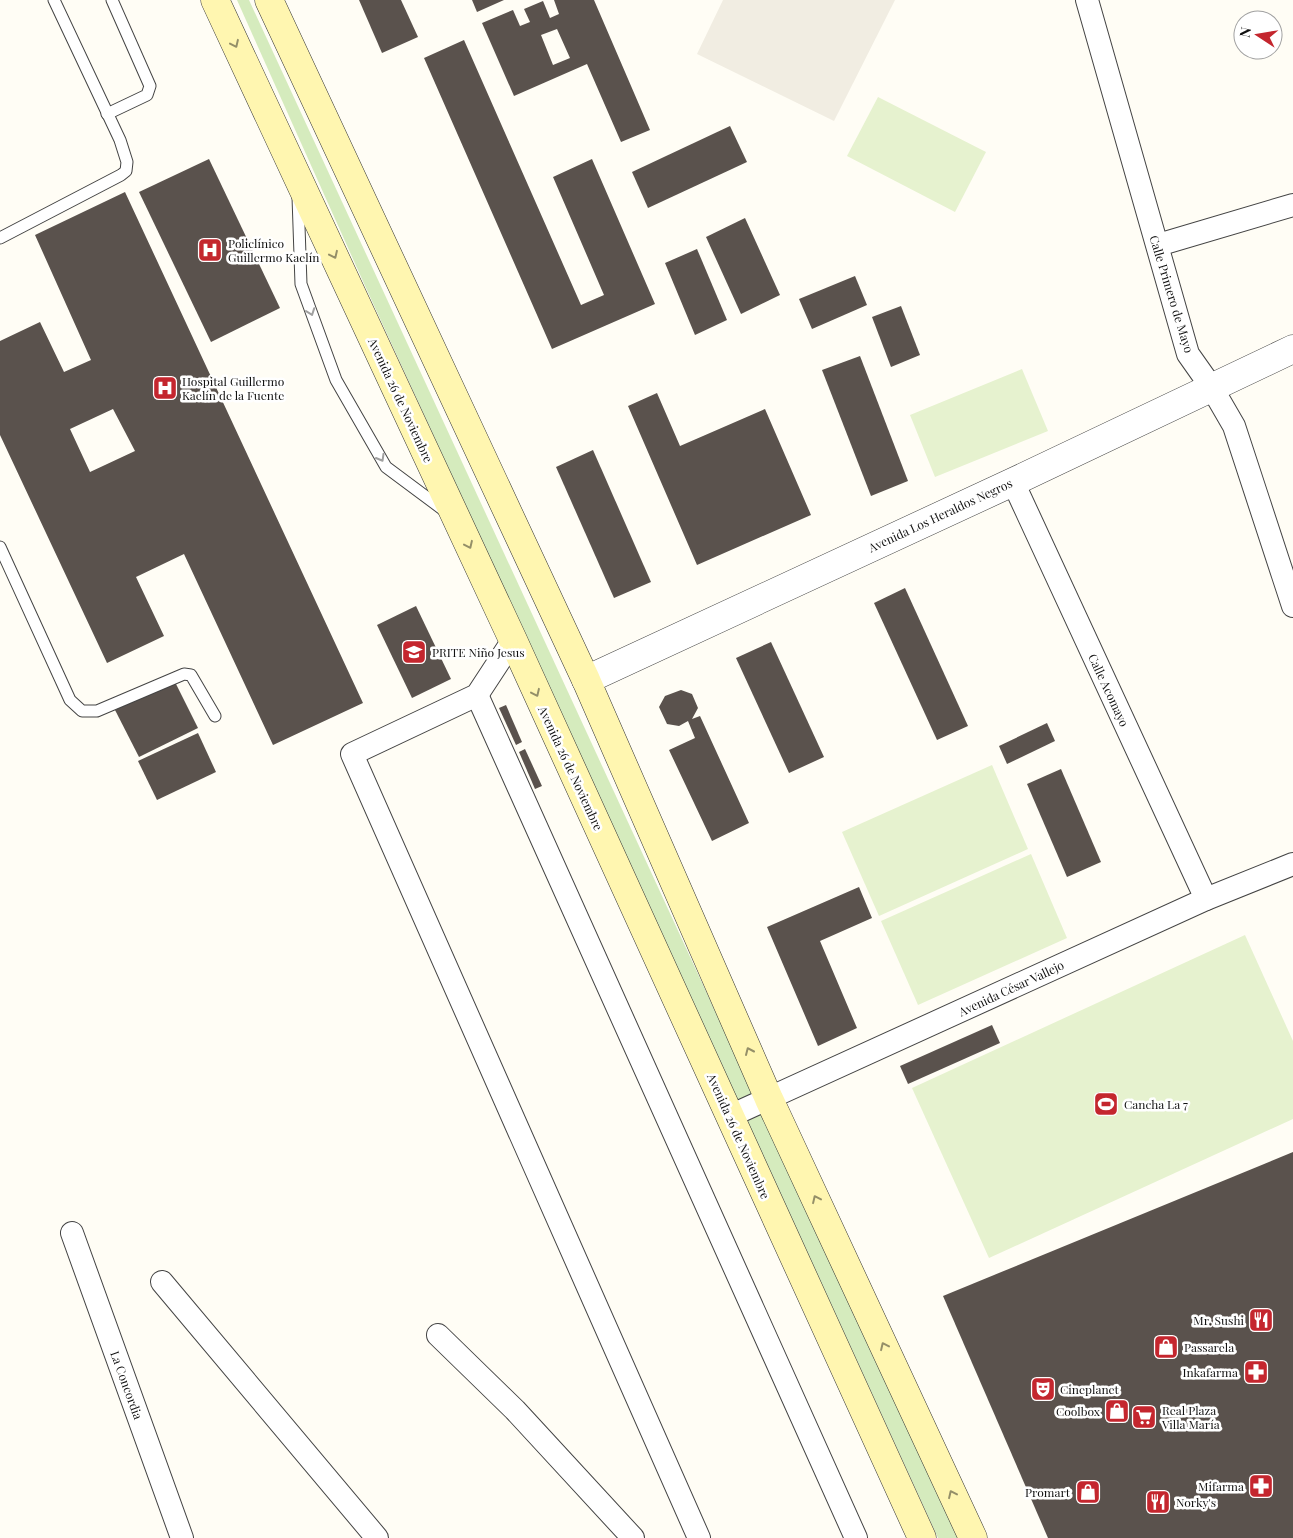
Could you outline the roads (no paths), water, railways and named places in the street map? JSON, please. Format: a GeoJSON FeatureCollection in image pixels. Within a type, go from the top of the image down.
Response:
{"type":"FeatureCollection","features":[{"type":"Feature","properties":{"kind":"main road","name":"Avenida 26 de Noviembre"},"geometry":{"type":"LineString","coordinates":[[215,0],[513,640],[922,1538]]}},
{"type":"Feature","properties":{"kind":"main road"},"geometry":{"type":"LineString","coordinates":[[269,0],[586,680],[770,1099],[973,1538]]}},
{"type":"Feature","properties":{"kind":"street","name":"Calle Primero de Mayo"},"geometry":{"type":"LineString","coordinates":[[1087,0],[1188,354],[1212,388],[1234,426],[1293,606]]}},
{"type":"Feature","properties":{"kind":"street"},"geometry":{"type":"LineString","coordinates":[[1158,245],[1293,205]]}},
{"type":"Feature","properties":{"kind":"street","name":"Avenida Los Heraldos Negros"},"geometry":{"type":"LineString","coordinates":[[586,680],[1013,482],[1293,348]]}},
{"type":"Feature","properties":{"kind":"street","name":"Calle Acomayo"},"geometry":{"type":"LineString","coordinates":[[1013,482],[1206,899]]}},
{"type":"Feature","properties":{"kind":"street"},"geometry":{"type":"LineString","coordinates":[[513,640],[477,695],[352,754],[699,1538]]}},
{"type":"Feature","properties":{"kind":"street"},"geometry":{"type":"LineString","coordinates":[[477,695],[856,1538]]}},
{"type":"Feature","properties":{"kind":"street","name":"Avenida César Vallejo"},"geometry":{"type":"LineString","coordinates":[[730,1116],[1206,899],[1293,864]]}},
{"type":"Feature","properties":{"kind":"street","name":"La Concordia"},"geometry":{"type":"LineString","coordinates":[[72,1233],[182,1538]]}},
{"type":"Feature","properties":{"kind":"street"},"geometry":{"type":"LineString","coordinates":[[162,1282],[377,1538]]}},
{"type":"Feature","properties":{"kind":"street"},"geometry":{"type":"LineString","coordinates":[[438,1335],[514,1410],[633,1538]]}},
{"type":"Feature","properties":{"kind":"lane"},"geometry":{"type":"LineString","coordinates":[[0,238],[126,171],[127,162],[120,140],[54,0]]}},
{"type":"Feature","properties":{"kind":"lane"},"geometry":{"type":"LineString","coordinates":[[107,114],[147,95],[150,86],[112,0]]}},
{"type":"Feature","properties":{"kind":"lane"},"geometry":{"type":"LineString","coordinates":[[298,178],[301,284],[336,380],[386,467],[457,520]]}},
{"type":"Feature","properties":{"kind":"lane"},"geometry":{"type":"LineString","coordinates":[[0,547],[70,700],[82,711],[97,711],[184,674],[191,675],[215,716]]}},
{"type":"Feature","properties":{"kind":"place","name":"Policlínico Guillermo Kaelín"},"geometry":{"type":"Point","coordinates":[210,250]}},
{"type":"Feature","properties":{"kind":"place","name":"Hospital Guillermo Kaelín de la Fuente"},"geometry":{"type":"Point","coordinates":[165,388]}},
{"type":"Feature","properties":{"kind":"place","name":"PRITE Niño Jesus"},"geometry":{"type":"Point","coordinates":[414,652]}},
{"type":"Feature","properties":{"kind":"place","name":"Cancha La 7"},"geometry":{"type":"Point","coordinates":[1106,1104]}},
{"type":"Feature","properties":{"kind":"place","name":"Mr. Sushi"},"geometry":{"type":"Point","coordinates":[1261,1320]}},
{"type":"Feature","properties":{"kind":"place","name":"Passarela"},"geometry":{"type":"Point","coordinates":[1166,1347]}},
{"type":"Feature","properties":{"kind":"place","name":"Inkafarma"},"geometry":{"type":"Point","coordinates":[1256,1372]}},
{"type":"Feature","properties":{"kind":"place","name":"Cineplanet"},"geometry":{"type":"Point","coordinates":[1043,1389]}},
{"type":"Feature","properties":{"kind":"place","name":"Coolbox"},"geometry":{"type":"Point","coordinates":[1117,1411]}},
{"type":"Feature","properties":{"kind":"place","name":"Real Plaza Villa María"},"geometry":{"type":"Point","coordinates":[1144,1417]}},
{"type":"Feature","properties":{"kind":"place","name":"Mifarma"},"geometry":{"type":"Point","coordinates":[1261,1486]}},
{"type":"Feature","properties":{"kind":"place","name":"Promart"},"geometry":{"type":"Point","coordinates":[1088,1492]}},
{"type":"Feature","properties":{"kind":"place","name":"Norky's"},"geometry":{"type":"Point","coordinates":[1158,1502]}}]}
